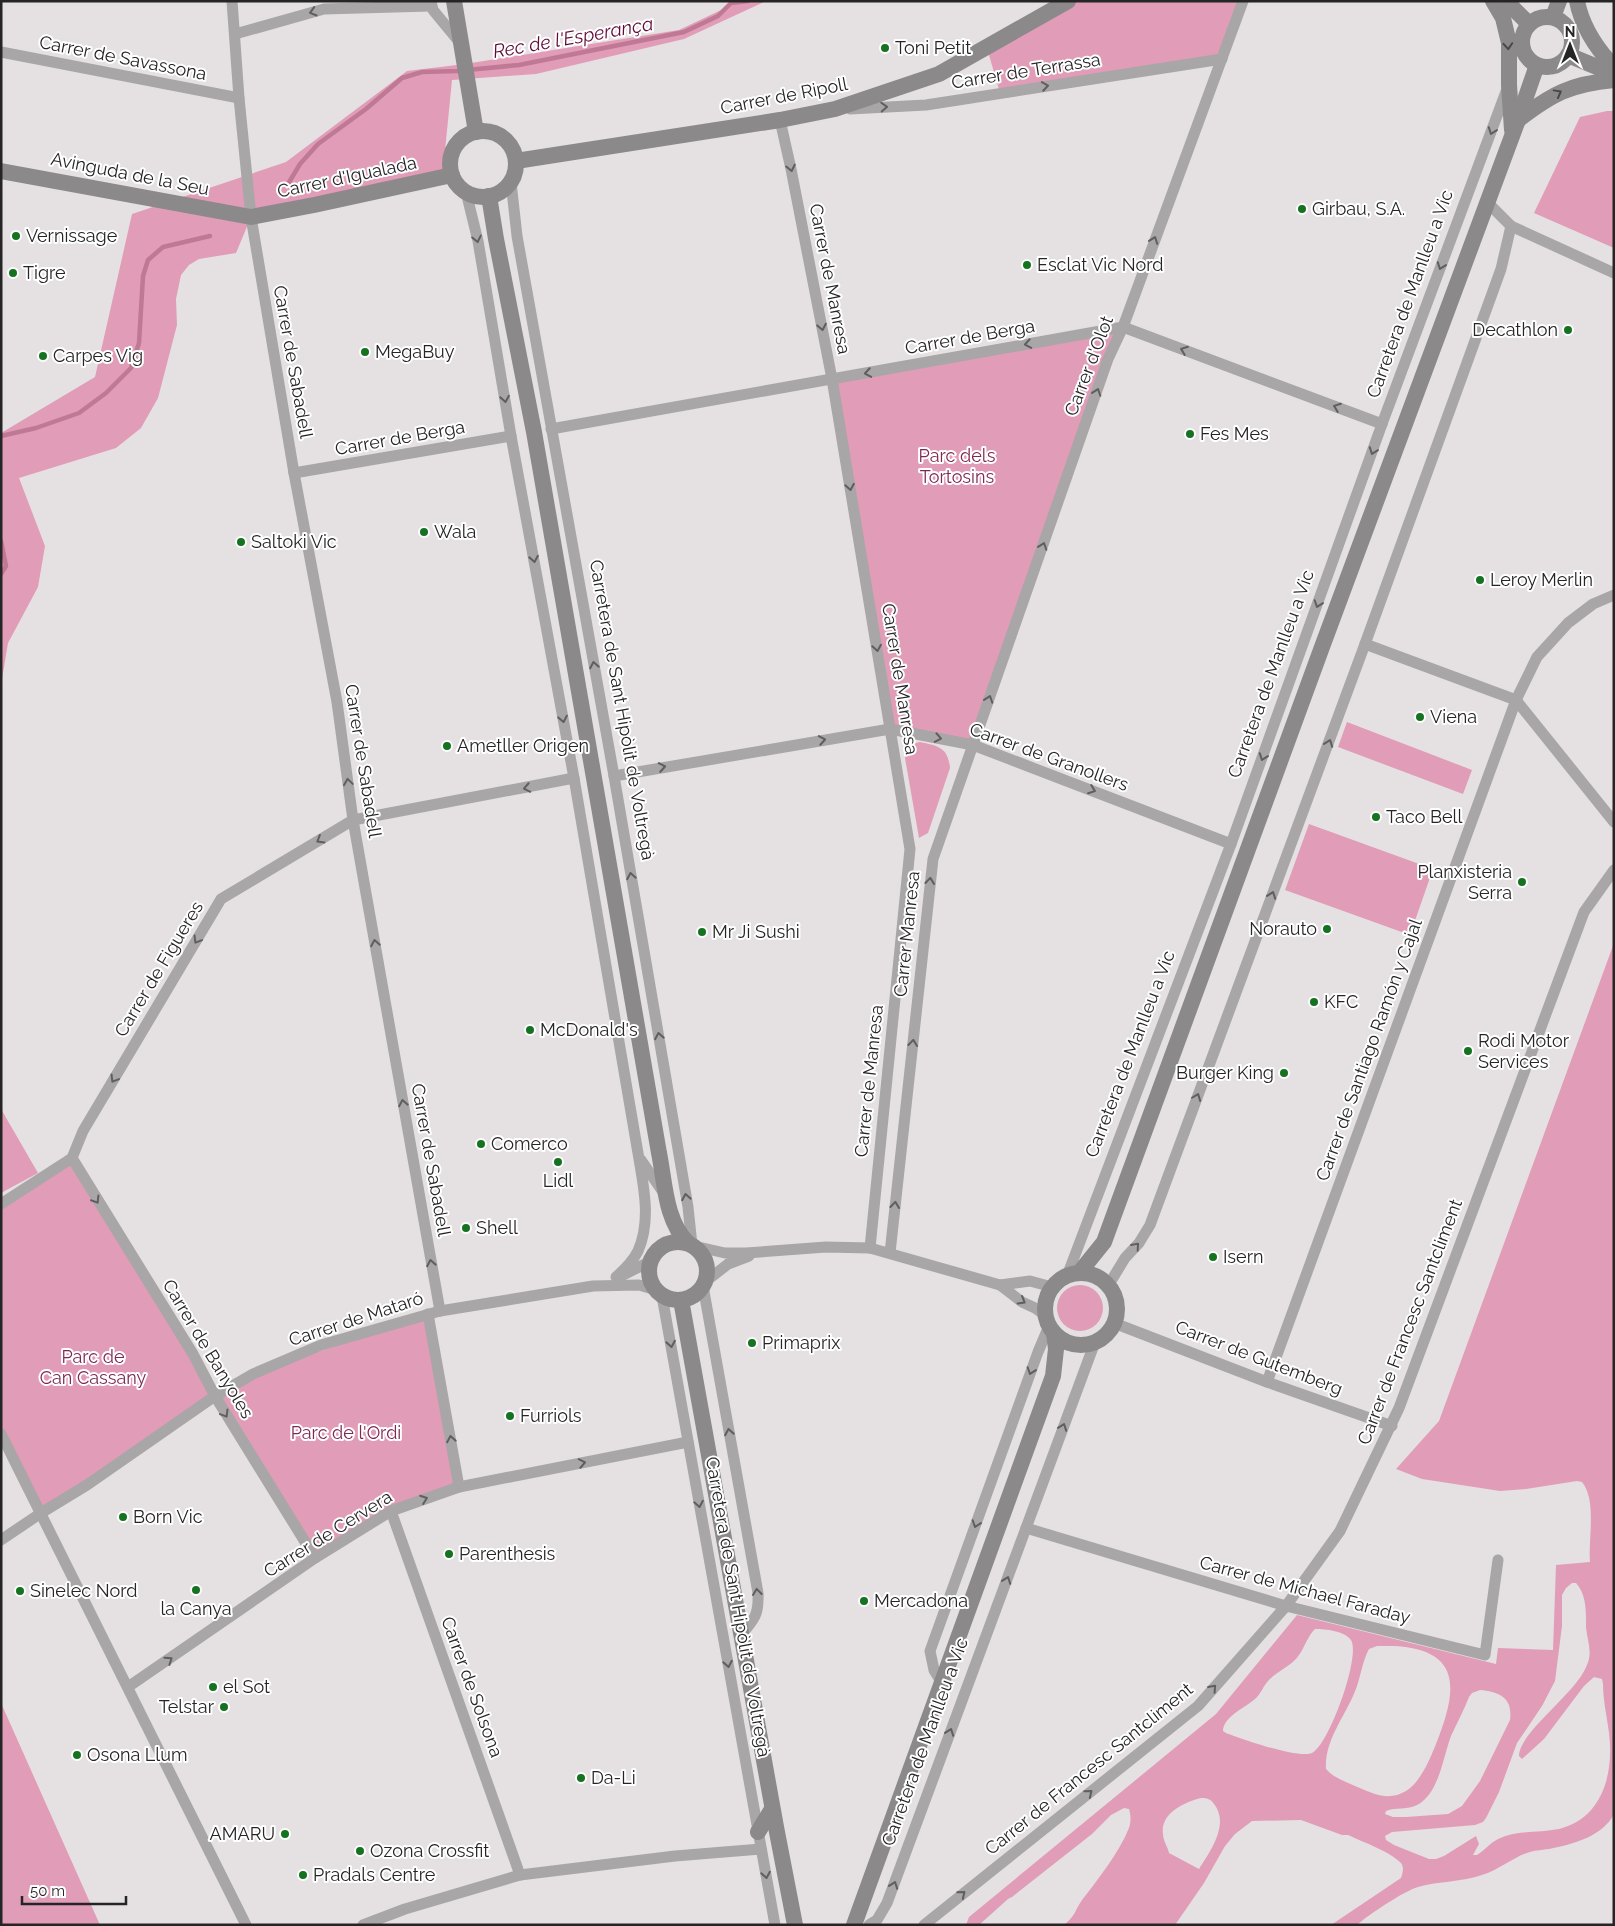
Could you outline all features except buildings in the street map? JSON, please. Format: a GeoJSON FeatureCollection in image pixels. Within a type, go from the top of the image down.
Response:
{"type":"FeatureCollection","features":[{"type":"Feature","properties":{"kind":"street","name":"Carrer de Sabadell"},"geometry":{"type":"LineString","coordinates":[[232,1],[239,98],[251,217],[294,473],[336,702],[353,820],[440,1311]]}},
{"type":"Feature","properties":{"kind":"street"},"geometry":{"type":"LineString","coordinates":[[454,1],[476,132]]}},
{"type":"Feature","properties":{"kind":"street","name":"Carrer de Ripoll"},"geometry":{"type":"LineString","coordinates":[[516,161],[780,120],[836,109],[939,74],[1068,1]]}},
{"type":"Feature","properties":{"kind":"street","name":"Carrer d'Olot"},"geometry":{"type":"LineString","coordinates":[[973,745],[1108,359],[1123,327],[1243,1]]}},
{"type":"Feature","properties":{"kind":"street","name":"Carretera de Manlleu a Vic"},"geometry":{"type":"LineString","coordinates":[[1493,1],[1503,18],[1509,43],[1509,85],[1515,128]]}},
{"type":"Feature","properties":{"kind":"street"},"geometry":{"type":"LineString","coordinates":[[1506,1],[1529,24]]}},
{"type":"Feature","properties":{"kind":"street"},"geometry":{"type":"LineString","coordinates":[[1553,17],[1559,1]]}},
{"type":"Feature","properties":{"kind":"street"},"geometry":{"type":"LineString","coordinates":[[1577,1],[1580,17],[1590,38],[1614,67]]}},
{"type":"Feature","properties":{"kind":"street"},"geometry":{"type":"LineString","coordinates":[[235,34],[324,9],[428,3],[462,45]]}},
{"type":"Feature","properties":{"kind":"street"},"geometry":{"type":"LineString","coordinates":[[1543,17],[1553,17],[1563,22],[1570,32],[1572,44],[1568,55],[1560,63],[1548,67],[1537,65],[1529,59],[1522,46],[1522,36],[1529,24],[1543,17]]}},
{"type":"Feature","properties":{"kind":"street","name":"Carrer de Savassona"},"geometry":{"type":"LineString","coordinates":[[1,52],[239,98]]}},
{"type":"Feature","properties":{"kind":"street"},"geometry":{"type":"LineString","coordinates":[[1568,55],[1614,74]]}},
{"type":"Feature","properties":{"kind":"street","name":"Carrer de Terrassa"},"geometry":{"type":"LineString","coordinates":[[836,109],[926,105],[1222,59]]}},
{"type":"Feature","properties":{"kind":"street","name":"Carretera de Manlleu a Vic"},"geometry":{"type":"LineString","coordinates":[[1107,1285],[1104,1268],[1104,1242],[1325,638],[1488,203],[1537,65]]}},
{"type":"Feature","properties":{"kind":"street"},"geometry":{"type":"LineString","coordinates":[[1515,128],[1542,102],[1566,89],[1597,81],[1614,80]]}},
{"type":"Feature","properties":{"kind":"street","name":"Carretera de Manlleu a Vic"},"geometry":{"type":"LineString","coordinates":[[1073,1274],[1231,844],[1382,424],[1509,85]]}},
{"type":"Feature","properties":{"kind":"street","name":"Carrer de Manresa"},"geometry":{"type":"LineString","coordinates":[[780,120],[832,379],[910,849],[870,1248]]}},
{"type":"Feature","properties":{"kind":"street"},"geometry":{"type":"LineString","coordinates":[[488,131],[505,139],[513,149],[516,161],[515,172],[511,182],[502,191],[489,196],[477,196],[466,192],[457,184],[452,175],[450,158],[454,148],[461,139],[476,132],[488,131]]}},
{"type":"Feature","properties":{"kind":"street","name":"Avinguda de la Seu"},"geometry":{"type":"LineString","coordinates":[[1,170],[251,217]]}},
{"type":"Feature","properties":{"kind":"street","name":"Carrer d'Igualada"},"geometry":{"type":"LineString","coordinates":[[251,217],[452,175]]}},
{"type":"Feature","properties":{"kind":"street","name":"Carretera de Sant Hipòlit de Voltregà"},"geometry":{"type":"LineString","coordinates":[[511,182],[518,236],[551,429],[614,776],[688,1207],[692,1245]]}},
{"type":"Feature","properties":{"kind":"street"},"geometry":{"type":"LineString","coordinates":[[466,192],[478,241],[640,1159],[646,1206],[645,1228],[638,1252],[616,1278]]}},
{"type":"Feature","properties":{"kind":"street"},"geometry":{"type":"LineString","coordinates":[[489,196],[535,442],[668,1200],[674,1222],[682,1237],[702,1254],[706,1262],[707,1274],[704,1284]]}},
{"type":"Feature","properties":{"kind":"street"},"geometry":{"type":"LineString","coordinates":[[1488,203],[1510,226],[1614,272]]}},
{"type":"Feature","properties":{"kind":"street"},"geometry":{"type":"LineString","coordinates":[[1107,1285],[1125,1258],[1140,1243],[1150,1225],[1365,644],[1500,269],[1510,226]]}},
{"type":"Feature","properties":{"kind":"street"},"geometry":{"type":"LineString","coordinates":[[1123,327],[1382,424]]}},
{"type":"Feature","properties":{"kind":"street","name":"Carrer de Berga"},"geometry":{"type":"LineString","coordinates":[[551,429],[1123,327]]}},
{"type":"Feature","properties":{"kind":"street","name":"Carrer de Berga"},"geometry":{"type":"LineString","coordinates":[[294,473],[511,436]]}},
{"type":"Feature","properties":{"kind":"street","name":"Carrer de Santiago Ramón y Cajal"},"geometry":{"type":"LineString","coordinates":[[1267,1382],[1516,700],[1537,657],[1568,623],[1593,604],[1614,595]]}},
{"type":"Feature","properties":{"kind":"street"},"geometry":{"type":"LineString","coordinates":[[1365,644],[1516,700],[1614,822]]}},
{"type":"Feature","properties":{"kind":"street","name":"Carrer de Granollers"},"geometry":{"type":"LineString","coordinates":[[614,776],[890,729],[973,745],[1231,844]]}},
{"type":"Feature","properties":{"kind":"street","name":"Carrer Manresa"},"geometry":{"type":"LineString","coordinates":[[890,1253],[933,859],[973,745]]}},
{"type":"Feature","properties":{"kind":"street","name":"Carrer de Figueres"},"geometry":{"type":"LineString","coordinates":[[72,1158],[83,1131],[221,899],[353,820],[574,778]]}},
{"type":"Feature","properties":{"kind":"street","name":"Carrer de Francesc Santcliment"},"geometry":{"type":"LineString","coordinates":[[924,1925],[1198,1706],[1286,1606],[1340,1530],[1392,1426],[1584,912],[1614,870]]}},
{"type":"Feature","properties":{"kind":"street"},"geometry":{"type":"LineString","coordinates":[[1,1204],[72,1158]]}},
{"type":"Feature","properties":{"kind":"street","name":"Carrer de Banyoles"},"geometry":{"type":"LineString","coordinates":[[72,1158],[193,1354],[215,1396],[315,1558]]}},
{"type":"Feature","properties":{"kind":"street"},"geometry":{"type":"LineString","coordinates":[[640,1159],[668,1200],[667,1225],[652,1258],[649,1277],[659,1293],[671,1299],[681,1300],[694,1296],[704,1284],[728,1264],[758,1253]]}},
{"type":"Feature","properties":{"kind":"street"},"geometry":{"type":"LineString","coordinates":[[652,1258],[660,1247],[678,1241],[725,1253],[758,1253],[826,1247],[870,1248],[1000,1285],[1022,1302],[1035,1308],[1049,1325],[1067,1342],[1087,1343],[1104,1337],[1114,1323],[1116,1304],[1114,1295],[1107,1285],[1092,1275],[1073,1274],[1052,1287],[1046,1300],[1049,1325],[930,1650],[934,1670],[942,1683]]}},
{"type":"Feature","properties":{"kind":"street","name":"Carretera de Manlleu a Vic"},"geometry":{"type":"LineString","coordinates":[[1073,1274],[1104,1242]]}},
{"type":"Feature","properties":{"kind":"street","name":"Carrer de Mataró"},"geometry":{"type":"LineString","coordinates":[[593,1286],[616,1278],[652,1258]]}},
{"type":"Feature","properties":{"kind":"street"},"geometry":{"type":"LineString","coordinates":[[1000,1285],[1030,1281],[1052,1287]]}},
{"type":"Feature","properties":{"kind":"street","name":"Carrer de Mataró"},"geometry":{"type":"LineString","coordinates":[[1,1540],[41,1512],[87,1485],[215,1396],[253,1374],[321,1345],[440,1311],[593,1286],[633,1284],[659,1293]]}},
{"type":"Feature","properties":{"kind":"street","name":"Carretera de Sant Hipòlit de Voltregà"},"geometry":{"type":"LineString","coordinates":[[704,1284],[758,1593],[759,1606],[756,1617],[741,1635]]}},
{"type":"Feature","properties":{"kind":"street","name":"Carretera de Sant Hipòlit de Voltregà"},"geometry":{"type":"LineString","coordinates":[[659,1293],[688,1442],[775,1925]]}},
{"type":"Feature","properties":{"kind":"street","name":"Carretera de Sant Hipòlit de Voltregà"},"geometry":{"type":"LineString","coordinates":[[681,1300],[772,1809],[795,1925]]}},
{"type":"Feature","properties":{"kind":"street"},"geometry":{"type":"LineString","coordinates":[[428,1314],[459,1487]]}},
{"type":"Feature","properties":{"kind":"street","name":"Carrer de Gutemberg"},"geometry":{"type":"LineString","coordinates":[[1114,1323],[1267,1382],[1392,1426]]}},
{"type":"Feature","properties":{"kind":"street","name":"Carretera de Manlleu a Vic"},"geometry":{"type":"LineString","coordinates":[[854,1925],[1054,1376],[1056,1349],[1049,1325]]}},
{"type":"Feature","properties":{"kind":"street","name":"Carretera de Manlleu a Vic"},"geometry":{"type":"LineString","coordinates":[[1054,1376],[1087,1343]]}},
{"type":"Feature","properties":{"kind":"street","name":"Carretera de Manlleu a Vic"},"geometry":{"type":"LineString","coordinates":[[869,1925],[877,1920],[887,1903],[1026,1528],[1087,1343]]}},
{"type":"Feature","properties":{"kind":"street"},"geometry":{"type":"LineString","coordinates":[[1,1434],[246,1925]]}},
{"type":"Feature","properties":{"kind":"street","name":"Carrer de Cervera"},"geometry":{"type":"LineString","coordinates":[[128,1687],[315,1558],[391,1511],[459,1487],[688,1442]]}},
{"type":"Feature","properties":{"kind":"street","name":"Carrer de Solsona"},"geometry":{"type":"LineString","coordinates":[[391,1511],[520,1875]]}},
{"type":"Feature","properties":{"kind":"street","name":"Carrer de Michael Faraday"},"geometry":{"type":"LineString","coordinates":[[1026,1528],[1286,1606],[1485,1655],[1498,1560]]}},
{"type":"Feature","properties":{"kind":"street"},"geometry":{"type":"LineString","coordinates":[[758,1832],[772,1809]]}},
{"type":"Feature","properties":{"kind":"street"},"geometry":{"type":"LineString","coordinates":[[363,1925],[405,1909],[520,1875],[675,1856],[761,1849]]}},
{"type":"Feature","properties":{"kind":"green space"},"geometry":{"type":"Polygon","coordinates":[[[740,1],[766,1],[684,39],[536,74],[452,80],[443,171],[251,217],[236,253],[199,259],[189,265],[181,275],[176,299],[177,325],[158,398],[141,428],[116,448],[19,478],[45,546],[38,587],[8,643],[1,685],[1,433],[95,377],[132,214],[286,162],[407,71],[465,64],[679,30],[740,1]]]}},
{"type":"Feature","properties":{"kind":"green space"},"geometry":{"type":"Polygon","coordinates":[[[1068,1],[1243,1],[1222,59],[1000,93],[987,48],[1068,1]]]}},
{"type":"Feature","properties":{"kind":"green space"},"geometry":{"type":"Polygon","coordinates":[[[1614,111],[1614,248],[1534,213],[1580,117],[1614,111]]]}},
{"type":"Feature","properties":{"kind":"green space","name":"Parc dels Tortosins"},"geometry":{"type":"Polygon","coordinates":[[[1123,327],[973,745],[890,729],[832,379],[1123,327]]]}},
{"type":"Feature","properties":{"kind":"green space"},"geometry":{"type":"Polygon","coordinates":[[[1347,722],[1472,770],[1463,794],[1338,747],[1347,722]]]}},
{"type":"Feature","properties":{"kind":"green space"},"geometry":{"type":"Polygon","coordinates":[[[920,742],[937,746],[941,749],[947,756],[950,768],[928,833],[919,838],[905,758],[909,747],[920,742]]]}},
{"type":"Feature","properties":{"kind":"green space"},"geometry":{"type":"Polygon","coordinates":[[[1309,824],[1433,869],[1410,935],[1285,890],[1309,824]]]}},
{"type":"Feature","properties":{"kind":"green space"},"geometry":{"type":"Polygon","coordinates":[[[1614,943],[1614,1814],[1609,1822],[1594,1834],[1577,1842],[1530,1852],[1488,1873],[1418,1887],[1386,1904],[1357,1925],[1331,1925],[1401,1878],[1403,1866],[1401,1863],[1383,1851],[1348,1835],[1342,1835],[1301,1820],[1252,1821],[1235,1834],[1225,1846],[1204,1883],[1175,1925],[1064,1925],[1073,1916],[1125,1837],[1129,1828],[1130,1814],[1129,1809],[1124,1808],[1111,1815],[1092,1834],[1008,1899],[979,1925],[966,1925],[969,1917],[1216,1714],[1297,1615],[1496,1664],[1498,1648],[1553,1650],[1556,1565],[1590,1562],[1591,1509],[1587,1490],[1582,1482],[1577,1481],[1500,1491],[1422,1479],[1396,1469],[1439,1421],[1614,943]],[[1572,1583],[1562,1595],[1562,1626],[1555,1681],[1542,1706],[1517,1743],[1499,1792],[1486,1818],[1483,1822],[1475,1825],[1392,1832],[1385,1836],[1386,1840],[1429,1859],[1436,1859],[1476,1836],[1479,1844],[1473,1855],[1477,1855],[1505,1836],[1559,1829],[1574,1823],[1586,1815],[1595,1804],[1607,1778],[1610,1748],[1602,1679],[1594,1677],[1584,1686],[1544,1739],[1522,1759],[1519,1756],[1521,1746],[1528,1736],[1572,1688],[1589,1660],[1590,1651],[1584,1599],[1576,1583],[1572,1583]],[[1315,1629],[1296,1659],[1269,1680],[1255,1699],[1231,1717],[1224,1726],[1223,1731],[1256,1744],[1295,1753],[1312,1753],[1319,1747],[1342,1700],[1352,1663],[1353,1649],[1351,1640],[1344,1634],[1324,1629],[1315,1629]],[[1377,1646],[1369,1649],[1367,1653],[1353,1696],[1337,1726],[1329,1747],[1326,1769],[1339,1779],[1368,1791],[1380,1795],[1393,1796],[1411,1787],[1420,1777],[1428,1763],[1448,1708],[1449,1677],[1444,1665],[1433,1656],[1417,1649],[1377,1646]],[[1480,1690],[1472,1693],[1451,1736],[1439,1774],[1430,1793],[1417,1805],[1386,1811],[1385,1814],[1393,1817],[1406,1817],[1448,1814],[1462,1806],[1480,1781],[1510,1720],[1510,1712],[1507,1701],[1499,1694],[1480,1690]],[[1201,1798],[1188,1802],[1169,1814],[1163,1827],[1163,1837],[1169,1853],[1199,1869],[1217,1838],[1220,1820],[1214,1804],[1210,1800],[1201,1798]]]}},
{"type":"Feature","properties":{"kind":"green space"},"geometry":{"type":"Polygon","coordinates":[[[1,1109],[38,1173],[1,1193],[1,1109]]]}},
{"type":"Feature","properties":{"kind":"green space"},"geometry":{"type":"Polygon","coordinates":[[[72,1158],[215,1396],[253,1374],[428,1314],[459,1487],[391,1511],[315,1558],[215,1397],[41,1513],[1,1434],[1,1204],[72,1158]]]}},
{"type":"Feature","properties":{"kind":"green space"},"geometry":{"type":"Polygon","coordinates":[[[1085,1285],[1097,1291],[1102,1299],[1102,1317],[1097,1325],[1089,1330],[1075,1331],[1063,1325],[1058,1317],[1057,1303],[1063,1291],[1071,1286],[1085,1285]]]}},
{"type":"Feature","properties":{"kind":"green space"},"geometry":{"type":"Polygon","coordinates":[[[1,1703],[100,1925],[1,1925],[1,1703]]]}},
{"type":"Feature","properties":{"kind":"waterway","name":"Rec de l'Esperança"},"geometry":{"type":"LineString","coordinates":[[288,184],[300,164],[318,144],[366,109],[402,78],[422,72],[457,71],[519,65],[684,32],[718,16],[731,3],[748,1]]}},
{"type":"Feature","properties":{"kind":"waterway","name":"Rec de l'Esperança"},"geometry":{"type":"LineString","coordinates":[[1,436],[36,428],[79,413],[106,393],[131,368],[139,343],[143,276],[148,260],[163,247],[210,236]]}},
{"type":"Feature","properties":{"kind":"waterway","name":"Rec de l'Esperança"},"geometry":{"type":"LineString","coordinates":[[1,541],[6,566],[1,574]]}},
{"type":"Feature","properties":{"kind":"place","name":"Toni Petit"},"geometry":{"type":"Point","coordinates":[885,48]}},
{"type":"Feature","properties":{"kind":"place","name":"Girbau, S.A."},"geometry":{"type":"Point","coordinates":[1302,209]}},
{"type":"Feature","properties":{"kind":"place","name":"Vernissage"},"geometry":{"type":"Point","coordinates":[16,236]}},
{"type":"Feature","properties":{"kind":"place","name":"Esclat Vic Nord"},"geometry":{"type":"Point","coordinates":[1027,265]}},
{"type":"Feature","properties":{"kind":"place","name":"Tigre"},"geometry":{"type":"Point","coordinates":[13,273]}},
{"type":"Feature","properties":{"kind":"place","name":"Decathlon"},"geometry":{"type":"Point","coordinates":[1568,330]}},
{"type":"Feature","properties":{"kind":"place","name":"MegaBuy"},"geometry":{"type":"Point","coordinates":[365,352]}},
{"type":"Feature","properties":{"kind":"place","name":"Carpes Vig"},"geometry":{"type":"Point","coordinates":[43,356]}},
{"type":"Feature","properties":{"kind":"place","name":"Fes Mes"},"geometry":{"type":"Point","coordinates":[1190,434]}},
{"type":"Feature","properties":{"kind":"place","name":"Wala"},"geometry":{"type":"Point","coordinates":[424,532]}},
{"type":"Feature","properties":{"kind":"place","name":"Saltoki Vic"},"geometry":{"type":"Point","coordinates":[241,542]}},
{"type":"Feature","properties":{"kind":"place","name":"Leroy Merlin"},"geometry":{"type":"Point","coordinates":[1480,580]}},
{"type":"Feature","properties":{"kind":"place","name":"Viena"},"geometry":{"type":"Point","coordinates":[1420,717]}},
{"type":"Feature","properties":{"kind":"place","name":"Ametller Origen"},"geometry":{"type":"Point","coordinates":[447,746]}},
{"type":"Feature","properties":{"kind":"place","name":"Taco Bell"},"geometry":{"type":"Point","coordinates":[1376,817]}},
{"type":"Feature","properties":{"kind":"place","name":"Planxisteria Serra"},"geometry":{"type":"Point","coordinates":[1522,882]}},
{"type":"Feature","properties":{"kind":"place","name":"Norauto"},"geometry":{"type":"Point","coordinates":[1327,929]}},
{"type":"Feature","properties":{"kind":"place","name":"Mr Ji Sushi"},"geometry":{"type":"Point","coordinates":[702,932]}},
{"type":"Feature","properties":{"kind":"place","name":"KFC"},"geometry":{"type":"Point","coordinates":[1314,1002]}},
{"type":"Feature","properties":{"kind":"place","name":"McDonald's"},"geometry":{"type":"Point","coordinates":[530,1030]}},
{"type":"Feature","properties":{"kind":"place","name":"Rodi Motor Services"},"geometry":{"type":"Point","coordinates":[1468,1051]}},
{"type":"Feature","properties":{"kind":"place","name":"Burger King"},"geometry":{"type":"Point","coordinates":[1284,1073]}},
{"type":"Feature","properties":{"kind":"place","name":"Comerco"},"geometry":{"type":"Point","coordinates":[481,1144]}},
{"type":"Feature","properties":{"kind":"place","name":"Lidl"},"geometry":{"type":"Point","coordinates":[558,1162]}},
{"type":"Feature","properties":{"kind":"place","name":"Shell"},"geometry":{"type":"Point","coordinates":[466,1228]}},
{"type":"Feature","properties":{"kind":"place","name":"Isern"},"geometry":{"type":"Point","coordinates":[1213,1257]}},
{"type":"Feature","properties":{"kind":"place","name":"Primaprix"},"geometry":{"type":"Point","coordinates":[752,1343]}},
{"type":"Feature","properties":{"kind":"place","name":"Furriols"},"geometry":{"type":"Point","coordinates":[510,1416]}},
{"type":"Feature","properties":{"kind":"place","name":"Born Vic"},"geometry":{"type":"Point","coordinates":[123,1517]}},
{"type":"Feature","properties":{"kind":"place","name":"Parenthesis"},"geometry":{"type":"Point","coordinates":[449,1554]}},
{"type":"Feature","properties":{"kind":"place","name":"la Canya"},"geometry":{"type":"Point","coordinates":[196,1590]}},
{"type":"Feature","properties":{"kind":"place","name":"Sinelec Nord"},"geometry":{"type":"Point","coordinates":[20,1591]}},
{"type":"Feature","properties":{"kind":"place","name":"Mercadona"},"geometry":{"type":"Point","coordinates":[864,1601]}},
{"type":"Feature","properties":{"kind":"place","name":"el Sot"},"geometry":{"type":"Point","coordinates":[213,1687]}},
{"type":"Feature","properties":{"kind":"place","name":"Telstar"},"geometry":{"type":"Point","coordinates":[224,1707]}},
{"type":"Feature","properties":{"kind":"place","name":"Osona Llum"},"geometry":{"type":"Point","coordinates":[77,1755]}},
{"type":"Feature","properties":{"kind":"place","name":"Da-Li"},"geometry":{"type":"Point","coordinates":[581,1778]}},
{"type":"Feature","properties":{"kind":"place","name":"AMARU"},"geometry":{"type":"Point","coordinates":[285,1834]}},
{"type":"Feature","properties":{"kind":"place","name":"Ozona Crossfit"},"geometry":{"type":"Point","coordinates":[360,1851]}},
{"type":"Feature","properties":{"kind":"place","name":"Pradals Centre"},"geometry":{"type":"Point","coordinates":[303,1875]}},
{"type":"Feature","properties":{"kind":"park label","name":"Parc de Can Cassany"},"geometry":{"type":"Point","coordinates":[93,1367]}},
{"type":"Feature","properties":{"kind":"park label","name":"Parc de l'Ordi"},"geometry":{"type":"Point","coordinates":[346,1433]}}]}
